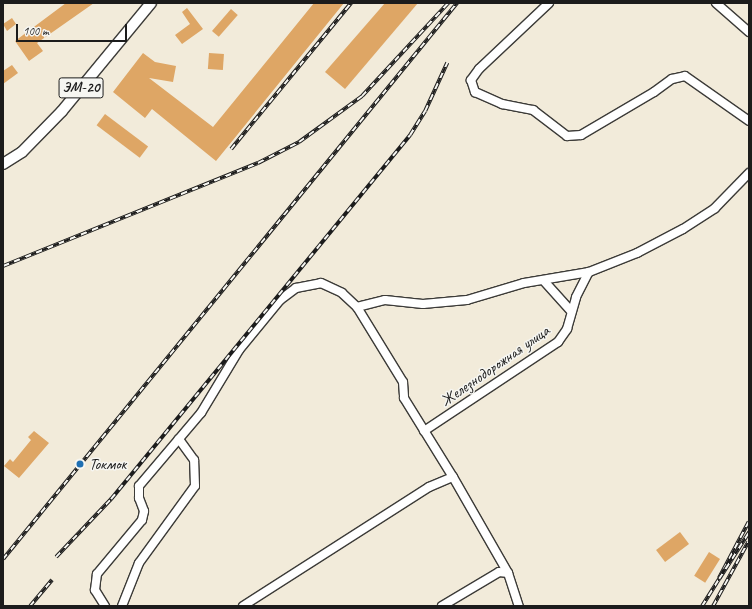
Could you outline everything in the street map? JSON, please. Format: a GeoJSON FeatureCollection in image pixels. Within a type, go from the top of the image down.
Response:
{"type":"FeatureCollection","features":[{"type":"Feature","properties":{"kind":"main road","name":"ЭМ-20"},"geometry":{"type":"LineString","coordinates":[[3,164],[22,152],[62,111],[151,3]]}},
{"type":"Feature","properties":{"kind":"street"},"geometry":{"type":"LineString","coordinates":[[549,3],[523,30],[479,69],[471,80],[471,85],[475,92],[502,104],[533,110],[567,136],[581,135],[654,92],[672,79],[685,76],[749,122]]}},
{"type":"Feature","properties":{"kind":"street"},"geometry":{"type":"LineString","coordinates":[[716,3],[749,32]]}},
{"type":"Feature","properties":{"kind":"street"},"geometry":{"type":"LineString","coordinates":[[357,307],[385,300],[423,304],[467,300],[524,283],[544,281],[589,272],[637,254],[683,229],[716,208],[749,173]]}},
{"type":"Feature","properties":{"kind":"street","name":"Железнодорожная улица"},"geometry":{"type":"LineString","coordinates":[[424,431],[558,342],[567,329],[571,311],[589,272]]}},
{"type":"Feature","properties":{"kind":"street"},"geometry":{"type":"LineString","coordinates":[[544,281],[571,311]]}},
{"type":"Feature","properties":{"kind":"street"},"geometry":{"type":"LineString","coordinates":[[105,606],[95,590],[97,574],[142,520],[144,511],[138,498],[139,486],[201,413],[238,350],[280,300],[296,288],[321,283],[342,294],[357,307],[403,382],[404,398],[453,476],[508,573],[519,606]]}},
{"type":"Feature","properties":{"kind":"street"},"geometry":{"type":"LineString","coordinates":[[122,606],[139,563],[183,506],[194,486],[194,460],[179,439]]}},
{"type":"Feature","properties":{"kind":"street"},"geometry":{"type":"LineString","coordinates":[[243,606],[434,484],[453,476]]}},
{"type":"Feature","properties":{"kind":"street"},"geometry":{"type":"LineString","coordinates":[[442,606],[499,572],[508,573]]}},
{"type":"Feature","properties":{"kind":"building"},"geometry":{"type":"Polygon","coordinates":[[[66,3],[94,3],[37,43],[43,51],[29,61],[15,41],[66,3]]]}},
{"type":"Feature","properties":{"kind":"building"},"geometry":{"type":"Polygon","coordinates":[[[314,3],[344,3],[216,161],[152,109],[145,118],[113,92],[143,53],[155,62],[176,66],[173,82],[149,78],[213,127],[314,3]]]}},
{"type":"Feature","properties":{"kind":"building"},"geometry":{"type":"Polygon","coordinates":[[[385,3],[418,3],[345,89],[325,72],[385,3]]]}},
{"type":"Feature","properties":{"kind":"building"},"geometry":{"type":"Polygon","coordinates":[[[187,8],[203,29],[182,44],[175,35],[190,24],[182,12],[187,8]]]}},
{"type":"Feature","properties":{"kind":"building"},"geometry":{"type":"Polygon","coordinates":[[[231,9],[238,15],[219,37],[212,31],[231,9]]]}},
{"type":"Feature","properties":{"kind":"building"},"geometry":{"type":"Polygon","coordinates":[[[12,18],[16,24],[7,31],[3,24],[12,18]]]}},
{"type":"Feature","properties":{"kind":"building"},"geometry":{"type":"Polygon","coordinates":[[[209,53],[224,54],[223,70],[208,69],[209,53]]]}},
{"type":"Feature","properties":{"kind":"building"},"geometry":{"type":"Polygon","coordinates":[[[12,65],[18,73],[3,84],[3,71],[12,65]]]}},
{"type":"Feature","properties":{"kind":"building"},"geometry":{"type":"Polygon","coordinates":[[[105,114],[148,146],[140,158],[97,125],[105,114]]]}},
{"type":"Feature","properties":{"kind":"building"},"geometry":{"type":"Polygon","coordinates":[[[34,431],[49,443],[19,478],[4,466],[10,459],[13,462],[31,440],[28,437],[34,431]]]}},
{"type":"Feature","properties":{"kind":"building"},"geometry":{"type":"Polygon","coordinates":[[[680,532],[689,544],[665,562],[656,550],[680,532]]]}},
{"type":"Feature","properties":{"kind":"building"},"geometry":{"type":"Polygon","coordinates":[[[709,552],[720,559],[705,583],[694,576],[709,552]]]}},
{"type":"Feature","properties":{"kind":"railway"},"geometry":{"type":"LineString","coordinates":[[231,149],[351,3]]}},
{"type":"Feature","properties":{"kind":"railway"},"geometry":{"type":"LineString","coordinates":[[3,266],[258,163],[299,142],[362,96],[448,3]]}},
{"type":"Feature","properties":{"kind":"railway"},"geometry":{"type":"LineString","coordinates":[[3,559],[457,3]]}},
{"type":"Feature","properties":{"kind":"railway"},"geometry":{"type":"LineString","coordinates":[[56,557],[111,499],[410,135],[425,111],[447,63]]}},
{"type":"Feature","properties":{"kind":"railway"},"geometry":{"type":"LineString","coordinates":[[749,522],[719,579],[749,532]]}},
{"type":"Feature","properties":{"kind":"railway"},"geometry":{"type":"LineString","coordinates":[[713,606],[748,542]]}},
{"type":"Feature","properties":{"kind":"railway"},"geometry":{"type":"LineString","coordinates":[[702,606],[719,579]]}},
{"type":"Feature","properties":{"kind":"railway"},"geometry":{"type":"LineString","coordinates":[[30,606],[52,580]]}},
{"type":"Feature","properties":{"kind":"place","name":"Токмок"},"geometry":{"type":"Point","coordinates":[80,464]}}]}
